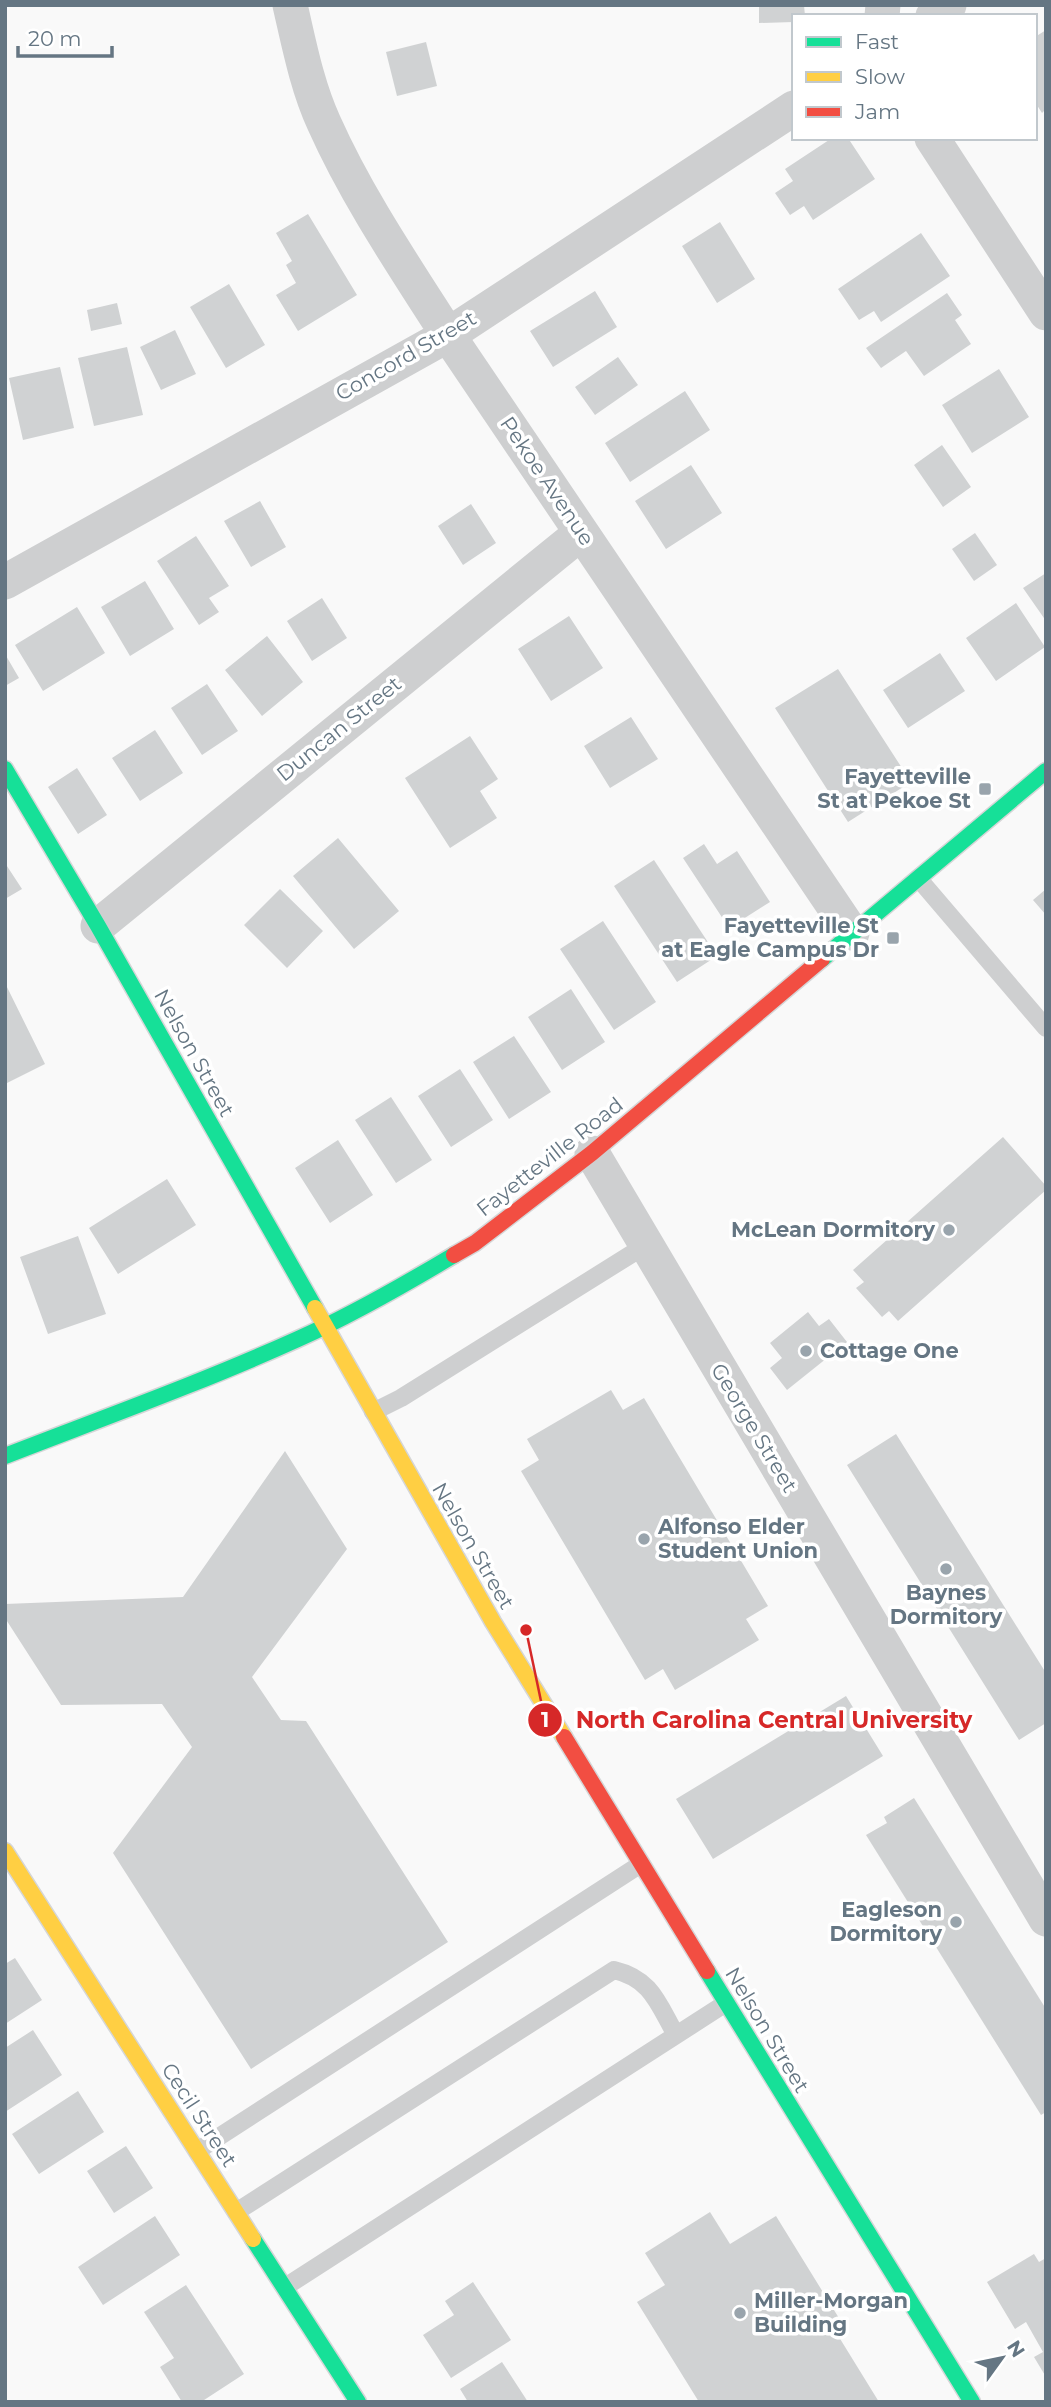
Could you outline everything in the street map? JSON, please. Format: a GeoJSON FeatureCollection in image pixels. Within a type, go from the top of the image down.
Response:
{"type":"FeatureCollection","features":[{"type":"Feature","properties":{"kind":"street","name":"Pekoe Avenue"},"geometry":{"type":"LineString","coordinates":[[290,5],[302,59],[323,122],[360,192],[448,335],[852,933]]}},
{"type":"Feature","properties":{"kind":"street","name":"Concord Street"},"geometry":{"type":"LineString","coordinates":[[5,582],[448,335],[792,109]]}},
{"type":"Feature","properties":{"kind":"street"},"geometry":{"type":"LineString","coordinates":[[933,140],[1046,313]]}},
{"type":"Feature","properties":{"kind":"street","name":"Duncan Street"},"geometry":{"type":"LineString","coordinates":[[98,926],[581,533]]}},
{"type":"Feature","properties":{"kind":"street","name":"Nelson Street"},"geometry":{"type":"LineString","coordinates":[[5,769],[98,926],[492,1622],[972,2402]]}},
{"type":"Feature","properties":{"kind":"street","name":"Fayetteville Road"},"geometry":{"type":"LineString","coordinates":[[5,1456],[185,1387],[324,1327],[474,1243],[592,1153],[1046,771]]}},
{"type":"Feature","properties":{"kind":"street","name":"George Street"},"geometry":{"type":"LineString","coordinates":[[592,1153],[1046,1919]]}},
{"type":"Feature","properties":{"kind":"street","name":"Cecil Street"},"geometry":{"type":"LineString","coordinates":[[5,1851],[358,2402]]}},
{"type":"Feature","properties":{"kind":"lane"},"geometry":{"type":"LineString","coordinates":[[918,878],[1046,1028]]}},
{"type":"Feature","properties":{"kind":"lane"},"geometry":{"type":"LineString","coordinates":[[373,1412],[412,1391],[646,1245]]}},
{"type":"Feature","properties":{"kind":"lane"},"geometry":{"type":"LineString","coordinates":[[197,2151],[641,1864]]}},
{"type":"Feature","properties":{"kind":"lane"},"geometry":{"type":"LineString","coordinates":[[236,2213],[614,1970],[633,1975],[650,1990],[676,2035]]}},
{"type":"Feature","properties":{"kind":"lane"},"geometry":{"type":"LineString","coordinates":[[285,2287],[726,2003]]}},
{"type":"Feature","properties":{"kind":"building"},"geometry":{"type":"Polygon","coordinates":[[[759,5],[804,5],[805,14],[792,14],[792,22],[759,23],[759,5]]]}},
{"type":"Feature","properties":{"kind":"building"},"geometry":{"type":"Polygon","coordinates":[[[1046,30],[1046,109],[1042,113],[1037,105],[1037,36],[1046,30]]]}},
{"type":"Feature","properties":{"kind":"building"},"geometry":{"type":"Polygon","coordinates":[[[426,42],[437,86],[397,96],[386,52],[426,42]]]}},
{"type":"Feature","properties":{"kind":"building"},"geometry":{"type":"Polygon","coordinates":[[[829,140],[849,140],[875,179],[813,220],[804,206],[790,215],[775,193],[793,181],[785,169],[829,140]]]}},
{"type":"Feature","properties":{"kind":"building"},"geometry":{"type":"Polygon","coordinates":[[[308,214],[357,295],[298,331],[276,295],[296,283],[286,265],[292,261],[276,233],[308,214]]]}},
{"type":"Feature","properties":{"kind":"building"},"geometry":{"type":"Polygon","coordinates":[[[720,222],[755,279],[717,303],[682,246],[720,222]]]}},
{"type":"Feature","properties":{"kind":"building"},"geometry":{"type":"Polygon","coordinates":[[[921,233],[950,276],[881,322],[874,311],[859,320],[838,289],[921,233]]]}},
{"type":"Feature","properties":{"kind":"building"},"geometry":{"type":"Polygon","coordinates":[[[229,284],[265,345],[226,368],[190,307],[229,284]]]}},
{"type":"Feature","properties":{"kind":"building"},"geometry":{"type":"Polygon","coordinates":[[[595,291],[617,327],[553,367],[530,331],[595,291]]]}},
{"type":"Feature","properties":{"kind":"building"},"geometry":{"type":"Polygon","coordinates":[[[947,293],[962,315],[955,320],[971,344],[924,376],[906,351],[881,368],[866,348],[947,293]]]}},
{"type":"Feature","properties":{"kind":"building"},"geometry":{"type":"Polygon","coordinates":[[[117,303],[122,324],[91,331],[87,310],[117,303]]]}},
{"type":"Feature","properties":{"kind":"building"},"geometry":{"type":"Polygon","coordinates":[[[175,330],[196,374],[161,390],[140,347],[175,330]]]}},
{"type":"Feature","properties":{"kind":"building"},"geometry":{"type":"Polygon","coordinates":[[[127,347],[143,415],[94,426],[78,358],[127,347]]]}},
{"type":"Feature","properties":{"kind":"building"},"geometry":{"type":"Polygon","coordinates":[[[618,357],[638,385],[595,415],[575,387],[618,357]]]}},
{"type":"Feature","properties":{"kind":"building"},"geometry":{"type":"Polygon","coordinates":[[[60,367],[74,428],[23,440],[9,378],[60,367]]]}},
{"type":"Feature","properties":{"kind":"building"},"geometry":{"type":"Polygon","coordinates":[[[999,369],[1029,417],[972,453],[942,405],[999,369]]]}},
{"type":"Feature","properties":{"kind":"building"},"geometry":{"type":"Polygon","coordinates":[[[685,391],[710,430],[630,482],[605,443],[685,391]]]}},
{"type":"Feature","properties":{"kind":"building"},"geometry":{"type":"Polygon","coordinates":[[[942,445],[971,487],[943,507],[914,465],[942,445]]]}},
{"type":"Feature","properties":{"kind":"building"},"geometry":{"type":"Polygon","coordinates":[[[691,465],[722,513],[666,549],[635,501],[691,465]]]}},
{"type":"Feature","properties":{"kind":"building"},"geometry":{"type":"Polygon","coordinates":[[[260,501],[286,547],[251,567],[224,521],[260,501]]]}},
{"type":"Feature","properties":{"kind":"building"},"geometry":{"type":"Polygon","coordinates":[[[471,504],[496,543],[463,565],[438,526],[471,504]]]}},
{"type":"Feature","properties":{"kind":"building"},"geometry":{"type":"Polygon","coordinates":[[[975,533],[997,565],[974,581],[952,549],[975,533]]]}},
{"type":"Feature","properties":{"kind":"building"},"geometry":{"type":"Polygon","coordinates":[[[196,536],[229,586],[209,598],[219,612],[199,625],[157,561],[196,536]]]}},
{"type":"Feature","properties":{"kind":"building"},"geometry":{"type":"Polygon","coordinates":[[[1046,573],[1046,621],[1023,588],[1046,573]]]}},
{"type":"Feature","properties":{"kind":"building"},"geometry":{"type":"Polygon","coordinates":[[[145,581],[174,629],[130,656],[101,607],[145,581]]]}},
{"type":"Feature","properties":{"kind":"building"},"geometry":{"type":"Polygon","coordinates":[[[322,598],[347,638],[312,661],[287,621],[322,598]]]}},
{"type":"Feature","properties":{"kind":"building"},"geometry":{"type":"Polygon","coordinates":[[[1016,603],[1045,647],[996,681],[966,638],[1016,603]]]}},
{"type":"Feature","properties":{"kind":"building"},"geometry":{"type":"Polygon","coordinates":[[[77,607],[105,653],[43,691],[15,645],[77,607]]]}},
{"type":"Feature","properties":{"kind":"building"},"geometry":{"type":"Polygon","coordinates":[[[569,616],[603,668],[551,701],[518,649],[569,616]]]}},
{"type":"Feature","properties":{"kind":"building"},"geometry":{"type":"Polygon","coordinates":[[[267,636],[303,682],[262,716],[225,670],[267,636]]]}},
{"type":"Feature","properties":{"kind":"building"},"geometry":{"type":"Polygon","coordinates":[[[940,653],[965,691],[908,728],[883,690],[940,653]]]}},
{"type":"Feature","properties":{"kind":"building"},"geometry":{"type":"Polygon","coordinates":[[[5,654],[19,678],[5,686],[5,654]]]}},
{"type":"Feature","properties":{"kind":"building"},"geometry":{"type":"Polygon","coordinates":[[[838,669],[911,782],[848,822],[775,708],[838,669]]]}},
{"type":"Feature","properties":{"kind":"building"},"geometry":{"type":"Polygon","coordinates":[[[207,684],[238,731],[202,755],[171,708],[207,684]]]}},
{"type":"Feature","properties":{"kind":"building"},"geometry":{"type":"Polygon","coordinates":[[[631,717],[658,759],[610,788],[584,746],[631,717]]]}},
{"type":"Feature","properties":{"kind":"building"},"geometry":{"type":"Polygon","coordinates":[[[155,730],[183,773],[140,801],[112,758],[155,730]]]}},
{"type":"Feature","properties":{"kind":"building"},"geometry":{"type":"Polygon","coordinates":[[[470,736],[498,779],[480,791],[497,818],[450,848],[405,778],[470,736]]]}},
{"type":"Feature","properties":{"kind":"building"},"geometry":{"type":"Polygon","coordinates":[[[77,768],[107,815],[78,834],[48,787],[77,768]]]}},
{"type":"Feature","properties":{"kind":"building"},"geometry":{"type":"Polygon","coordinates":[[[338,838],[399,911],[354,949],[293,876],[338,838]]]}},
{"type":"Feature","properties":{"kind":"building"},"geometry":{"type":"Polygon","coordinates":[[[704,844],[717,864],[737,851],[770,902],[729,928],[683,858],[704,844]]]}},
{"type":"Feature","properties":{"kind":"building"},"geometry":{"type":"Polygon","coordinates":[[[654,860],[717,956],[677,982],[614,886],[654,860]]]}},
{"type":"Feature","properties":{"kind":"building"},"geometry":{"type":"Polygon","coordinates":[[[5,863],[22,889],[5,899],[5,863]]]}},
{"type":"Feature","properties":{"kind":"building"},"geometry":{"type":"Polygon","coordinates":[[[280,889],[323,931],[287,968],[244,925],[280,889]]]}},
{"type":"Feature","properties":{"kind":"building"},"geometry":{"type":"Polygon","coordinates":[[[1046,889],[1046,915],[1033,900],[1046,889]]]}},
{"type":"Feature","properties":{"kind":"building"},"geometry":{"type":"Polygon","coordinates":[[[603,921],[656,1002],[614,1030],[560,949],[603,921]]]}},
{"type":"Feature","properties":{"kind":"building"},"geometry":{"type":"Polygon","coordinates":[[[5,983],[45,1064],[5,1084],[5,983]]]}},
{"type":"Feature","properties":{"kind":"building"},"geometry":{"type":"Polygon","coordinates":[[[571,989],[605,1042],[562,1070],[528,1017],[571,989]]]}},
{"type":"Feature","properties":{"kind":"building"},"geometry":{"type":"Polygon","coordinates":[[[514,1036],[551,1092],[509,1119],[473,1062],[514,1036]]]}},
{"type":"Feature","properties":{"kind":"building"},"geometry":{"type":"Polygon","coordinates":[[[460,1069],[493,1120],[451,1147],[418,1096],[460,1069]]]}},
{"type":"Feature","properties":{"kind":"building"},"geometry":{"type":"Polygon","coordinates":[[[391,1097],[432,1160],[396,1183],[355,1120],[391,1097]]]}},
{"type":"Feature","properties":{"kind":"building","name":"McLean Dormitory"},"geometry":{"type":"Polygon","coordinates":[[[1003,1137],[1046,1186],[1046,1190],[898,1321],[889,1311],[882,1317],[856,1288],[864,1282],[853,1270],[1003,1137]]]}},
{"type":"Feature","properties":{"kind":"building"},"geometry":{"type":"Polygon","coordinates":[[[338,1140],[373,1195],[330,1223],[295,1168],[338,1140]]]}},
{"type":"Feature","properties":{"kind":"building"},"geometry":{"type":"Polygon","coordinates":[[[167,1179],[196,1225],[118,1274],[89,1228],[167,1179]]]}},
{"type":"Feature","properties":{"kind":"building"},"geometry":{"type":"Polygon","coordinates":[[[78,1236],[106,1314],[48,1334],[20,1257],[78,1236]]]}},
{"type":"Feature","properties":{"kind":"building","name":"Cottage One"},"geometry":{"type":"Polygon","coordinates":[[[808,1312],[819,1326],[829,1319],[847,1342],[787,1390],[770,1368],[782,1358],[770,1343],[808,1312]]]}},
{"type":"Feature","properties":{"kind":"building","name":"Alfonso Elder Student Union"},"geometry":{"type":"Polygon","coordinates":[[[611,1390],[623,1410],[644,1398],[768,1606],[746,1619],[759,1640],[675,1690],[663,1669],[645,1680],[521,1471],[539,1460],[527,1439],[611,1390]]]}},
{"type":"Feature","properties":{"kind":"building","name":"Baynes Dormitory"},"geometry":{"type":"Polygon","coordinates":[[[896,1434],[1046,1673],[1046,1723],[1019,1740],[847,1465],[896,1434]]]}},
{"type":"Feature","properties":{"kind":"building"},"geometry":{"type":"Polygon","coordinates":[[[285,1451],[347,1549],[252,1677],[281,1720],[306,1721],[448,1942],[251,2069],[113,1853],[192,1747],[162,1704],[61,1705],[5,1618],[5,1604],[183,1597],[285,1451]]]}},
{"type":"Feature","properties":{"kind":"building"},"geometry":{"type":"Polygon","coordinates":[[[846,1696],[883,1756],[713,1859],[676,1799],[846,1696]]]}},
{"type":"Feature","properties":{"kind":"building","name":"Eagleson Dormitory"},"geometry":{"type":"Polygon","coordinates":[[[914,1798],[1046,2009],[1046,2112],[1041,2115],[866,1835],[887,1823],[884,1817],[914,1798]]]}},
{"type":"Feature","properties":{"kind":"building"},"geometry":{"type":"Polygon","coordinates":[[[15,1958],[42,2000],[5,2024],[5,1964],[15,1958]]]}},
{"type":"Feature","properties":{"kind":"building"},"geometry":{"type":"Polygon","coordinates":[[[33,2030],[62,2075],[5,2112],[5,2048],[33,2030]]]}},
{"type":"Feature","properties":{"kind":"building"},"geometry":{"type":"Polygon","coordinates":[[[78,2091],[104,2132],[39,2174],[12,2134],[78,2091]]]}},
{"type":"Feature","properties":{"kind":"building"},"geometry":{"type":"Polygon","coordinates":[[[126,2146],[153,2188],[114,2213],[87,2171],[126,2146]]]}},
{"type":"Feature","properties":{"kind":"building","name":"Miller-Morgan Building"},"geometry":{"type":"Polygon","coordinates":[[[710,2212],[730,2244],[776,2216],[842,2323],[834,2329],[879,2402],[699,2402],[637,2302],[665,2285],[645,2253],[710,2212]]]}},
{"type":"Feature","properties":{"kind":"building"},"geometry":{"type":"Polygon","coordinates":[[[155,2216],[180,2255],[103,2305],[78,2267],[155,2216]]]}},
{"type":"Feature","properties":{"kind":"building"},"geometry":{"type":"Polygon","coordinates":[[[1034,2254],[1039,2262],[1046,2258],[1046,2377],[1034,2357],[1043,2352],[1026,2322],[1015,2329],[987,2282],[1034,2254]]]}},
{"type":"Feature","properties":{"kind":"building"},"geometry":{"type":"Polygon","coordinates":[[[473,2282],[511,2340],[451,2378],[423,2335],[454,2315],[445,2301],[473,2282]]]}},
{"type":"Feature","properties":{"kind":"building"},"geometry":{"type":"Polygon","coordinates":[[[186,2285],[244,2374],[201,2402],[182,2402],[160,2367],[174,2358],[144,2312],[186,2285]]]}},
{"type":"Feature","properties":{"kind":"building"},"geometry":{"type":"Polygon","coordinates":[[[502,2362],[528,2402],[468,2402],[460,2389],[502,2362]]]}},
{"type":"Feature","properties":{"kind":"traffic: fast"},"geometry":{"type":"LineString","coordinates":[[5,769],[98,926],[315,1308]]}},
{"type":"Feature","properties":{"kind":"traffic: fast"},"geometry":{"type":"LineString","coordinates":[[822,959],[1046,771]]}},
{"type":"Feature","properties":{"kind":"traffic: fast"},"geometry":{"type":"LineString","coordinates":[[5,1456],[189,1385],[298,1339],[378,1299],[454,1255]]}},
{"type":"Feature","properties":{"kind":"traffic: fast"},"geometry":{"type":"LineString","coordinates":[[707,1971],[972,2402]]}},
{"type":"Feature","properties":{"kind":"traffic: fast"},"geometry":{"type":"LineString","coordinates":[[253,2239],[358,2402]]}},
{"type":"Feature","properties":{"kind":"traffic: slow"},"geometry":{"type":"LineString","coordinates":[[315,1308],[493,1622],[564,1737]]}},
{"type":"Feature","properties":{"kind":"traffic: slow"},"geometry":{"type":"LineString","coordinates":[[5,1851],[253,2239]]}},
{"type":"Feature","properties":{"kind":"traffic: jam"},"geometry":{"type":"LineString","coordinates":[[454,1255],[475,1243],[592,1153],[822,959]]}},
{"type":"Feature","properties":{"kind":"traffic: jam"},"geometry":{"type":"LineString","coordinates":[[564,1737],[707,1971]]}},
{"type":"Feature","properties":{"kind":"place","name":"Fayetteville St at Pekoe St"},"geometry":{"type":"Point","coordinates":[985,789]}},
{"type":"Feature","properties":{"kind":"place","name":"Fayetteville St at Eagle Campus Dr"},"geometry":{"type":"Point","coordinates":[893,938]}},
{"type":"Feature","properties":{"kind":"place","name":"McLean Dormitory"},"geometry":{"type":"Point","coordinates":[949,1230]}},
{"type":"Feature","properties":{"kind":"place","name":"Cottage One"},"geometry":{"type":"Point","coordinates":[806,1351]}},
{"type":"Feature","properties":{"kind":"place","name":"Alfonso Elder Student Union"},"geometry":{"type":"Point","coordinates":[644,1539]}},
{"type":"Feature","properties":{"kind":"place","name":"Baynes Dormitory"},"geometry":{"type":"Point","coordinates":[946,1569]}},
{"type":"Feature","properties":{"kind":"place","name":"North Carolina Central University"},"geometry":{"type":"Point","coordinates":[526,1630]}},
{"type":"Feature","properties":{"kind":"place","name":"Eagleson Dormitory"},"geometry":{"type":"Point","coordinates":[956,1922]}},
{"type":"Feature","properties":{"kind":"place","name":"Miller-Morgan Building"},"geometry":{"type":"Point","coordinates":[740,2313]}}]}
